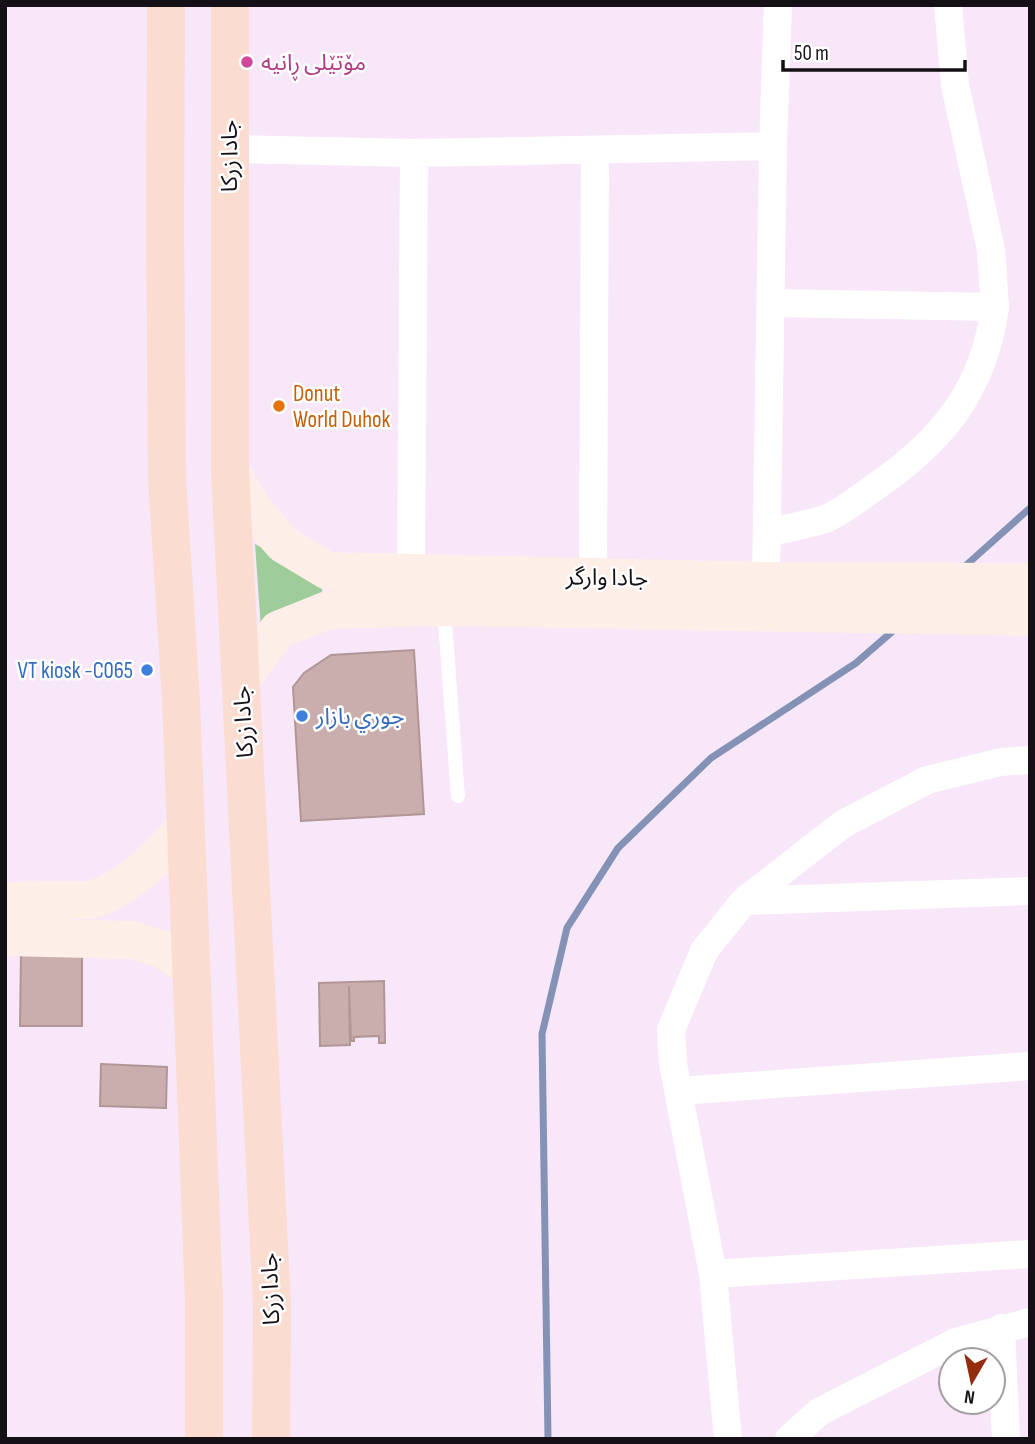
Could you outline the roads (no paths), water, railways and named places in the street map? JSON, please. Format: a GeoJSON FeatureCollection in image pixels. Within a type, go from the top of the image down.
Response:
{"type":"FeatureCollection","features":[{"type":"Feature","properties":{"kind":"main road"},"geometry":{"type":"LineString","coordinates":[[166,5],[167,478],[186,828],[204,1299],[204,1439]]}},
{"type":"Feature","properties":{"kind":"main road","name":"جادا زرکا"},"geometry":{"type":"LineString","coordinates":[[230,5],[230,470],[272,1306],[271,1439]]}},
{"type":"Feature","properties":{"kind":"street"},"geometry":{"type":"LineString","coordinates":[[766,581],[778,5]]}},
{"type":"Feature","properties":{"kind":"street"},"geometry":{"type":"LineString","coordinates":[[767,533],[826,518],[895,473],[929,445],[955,415],[977,378],[991,336],[995,307],[991,250],[955,85],[948,5]]}},
{"type":"Feature","properties":{"kind":"street"},"geometry":{"type":"LineString","coordinates":[[229,149],[414,153],[773,146]]}},
{"type":"Feature","properties":{"kind":"street"},"geometry":{"type":"LineString","coordinates":[[593,577],[595,150]]}},
{"type":"Feature","properties":{"kind":"street"},"geometry":{"type":"LineString","coordinates":[[411,573],[414,153]]}},
{"type":"Feature","properties":{"kind":"street"},"geometry":{"type":"LineString","coordinates":[[771,303],[995,307]]}},
{"type":"Feature","properties":{"kind":"street","name":"جادا وارگر"},"geometry":{"type":"LineString","coordinates":[[230,470],[253,509],[283,544],[328,571],[766,581],[1030,582]]}},
{"type":"Feature","properties":{"kind":"street"},"geometry":{"type":"LineString","coordinates":[[354,572],[341,576],[337,587],[341,596],[367,608]]}},
{"type":"Feature","properties":{"kind":"street","name":"جادا وارگر"},"geometry":{"type":"LineString","coordinates":[[241,680],[278,630],[328,610],[443,607],[1030,617]]}},
{"type":"Feature","properties":{"kind":"street"},"geometry":{"type":"LineString","coordinates":[[728,1439],[713,1274],[673,1065],[671,1030],[704,951],[744,901],[843,824],[927,780],[1001,762],[1030,760]]}},
{"type":"Feature","properties":{"kind":"street"},"geometry":{"type":"LineString","coordinates":[[5,901],[91,900],[104,896],[128,883],[186,828]]}},
{"type":"Feature","properties":{"kind":"street"},"geometry":{"type":"LineString","coordinates":[[744,901],[1030,891]]}},
{"type":"Feature","properties":{"kind":"street"},"geometry":{"type":"LineString","coordinates":[[91,900],[101,918],[100,926],[93,937]]}},
{"type":"Feature","properties":{"kind":"street"},"geometry":{"type":"LineString","coordinates":[[5,937],[133,940],[149,944],[178,958],[191,968]]}},
{"type":"Feature","properties":{"kind":"street"},"geometry":{"type":"LineString","coordinates":[[679,1091],[1030,1066]]}},
{"type":"Feature","properties":{"kind":"street"},"geometry":{"type":"LineString","coordinates":[[713,1274],[1030,1254]]}},
{"type":"Feature","properties":{"kind":"street"},"geometry":{"type":"LineString","coordinates":[[789,1439],[820,1425],[956,1342],[1030,1322]]}},
{"type":"Feature","properties":{"kind":"street"},"geometry":{"type":"LineString","coordinates":[[1001,1328],[1006,1439]]}},
{"type":"Feature","properties":{"kind":"lane"},"geometry":{"type":"LineString","coordinates":[[443,607],[458,796]]}},
{"type":"Feature","properties":{"kind":"waterway"},"geometry":{"type":"LineString","coordinates":[[963,568],[1030,508]]}},
{"type":"Feature","properties":{"kind":"waterway"},"geometry":{"type":"LineString","coordinates":[[548,1439],[542,1034],[567,928],[618,848],[711,758],[856,663],[894,630]]}},
{"type":"Feature","properties":{"kind":"place","name":"مۆتێلی ڕانیە"},"geometry":{"type":"Point","coordinates":[247,62]}},
{"type":"Feature","properties":{"kind":"place","name":"Donut World Duhok"},"geometry":{"type":"Point","coordinates":[279,406]}},
{"type":"Feature","properties":{"kind":"place","name":"VT kiosk -C065"},"geometry":{"type":"Point","coordinates":[147,670]}},
{"type":"Feature","properties":{"kind":"place","name":"جوري بازار"},"geometry":{"type":"Point","coordinates":[302,716]}}]}
